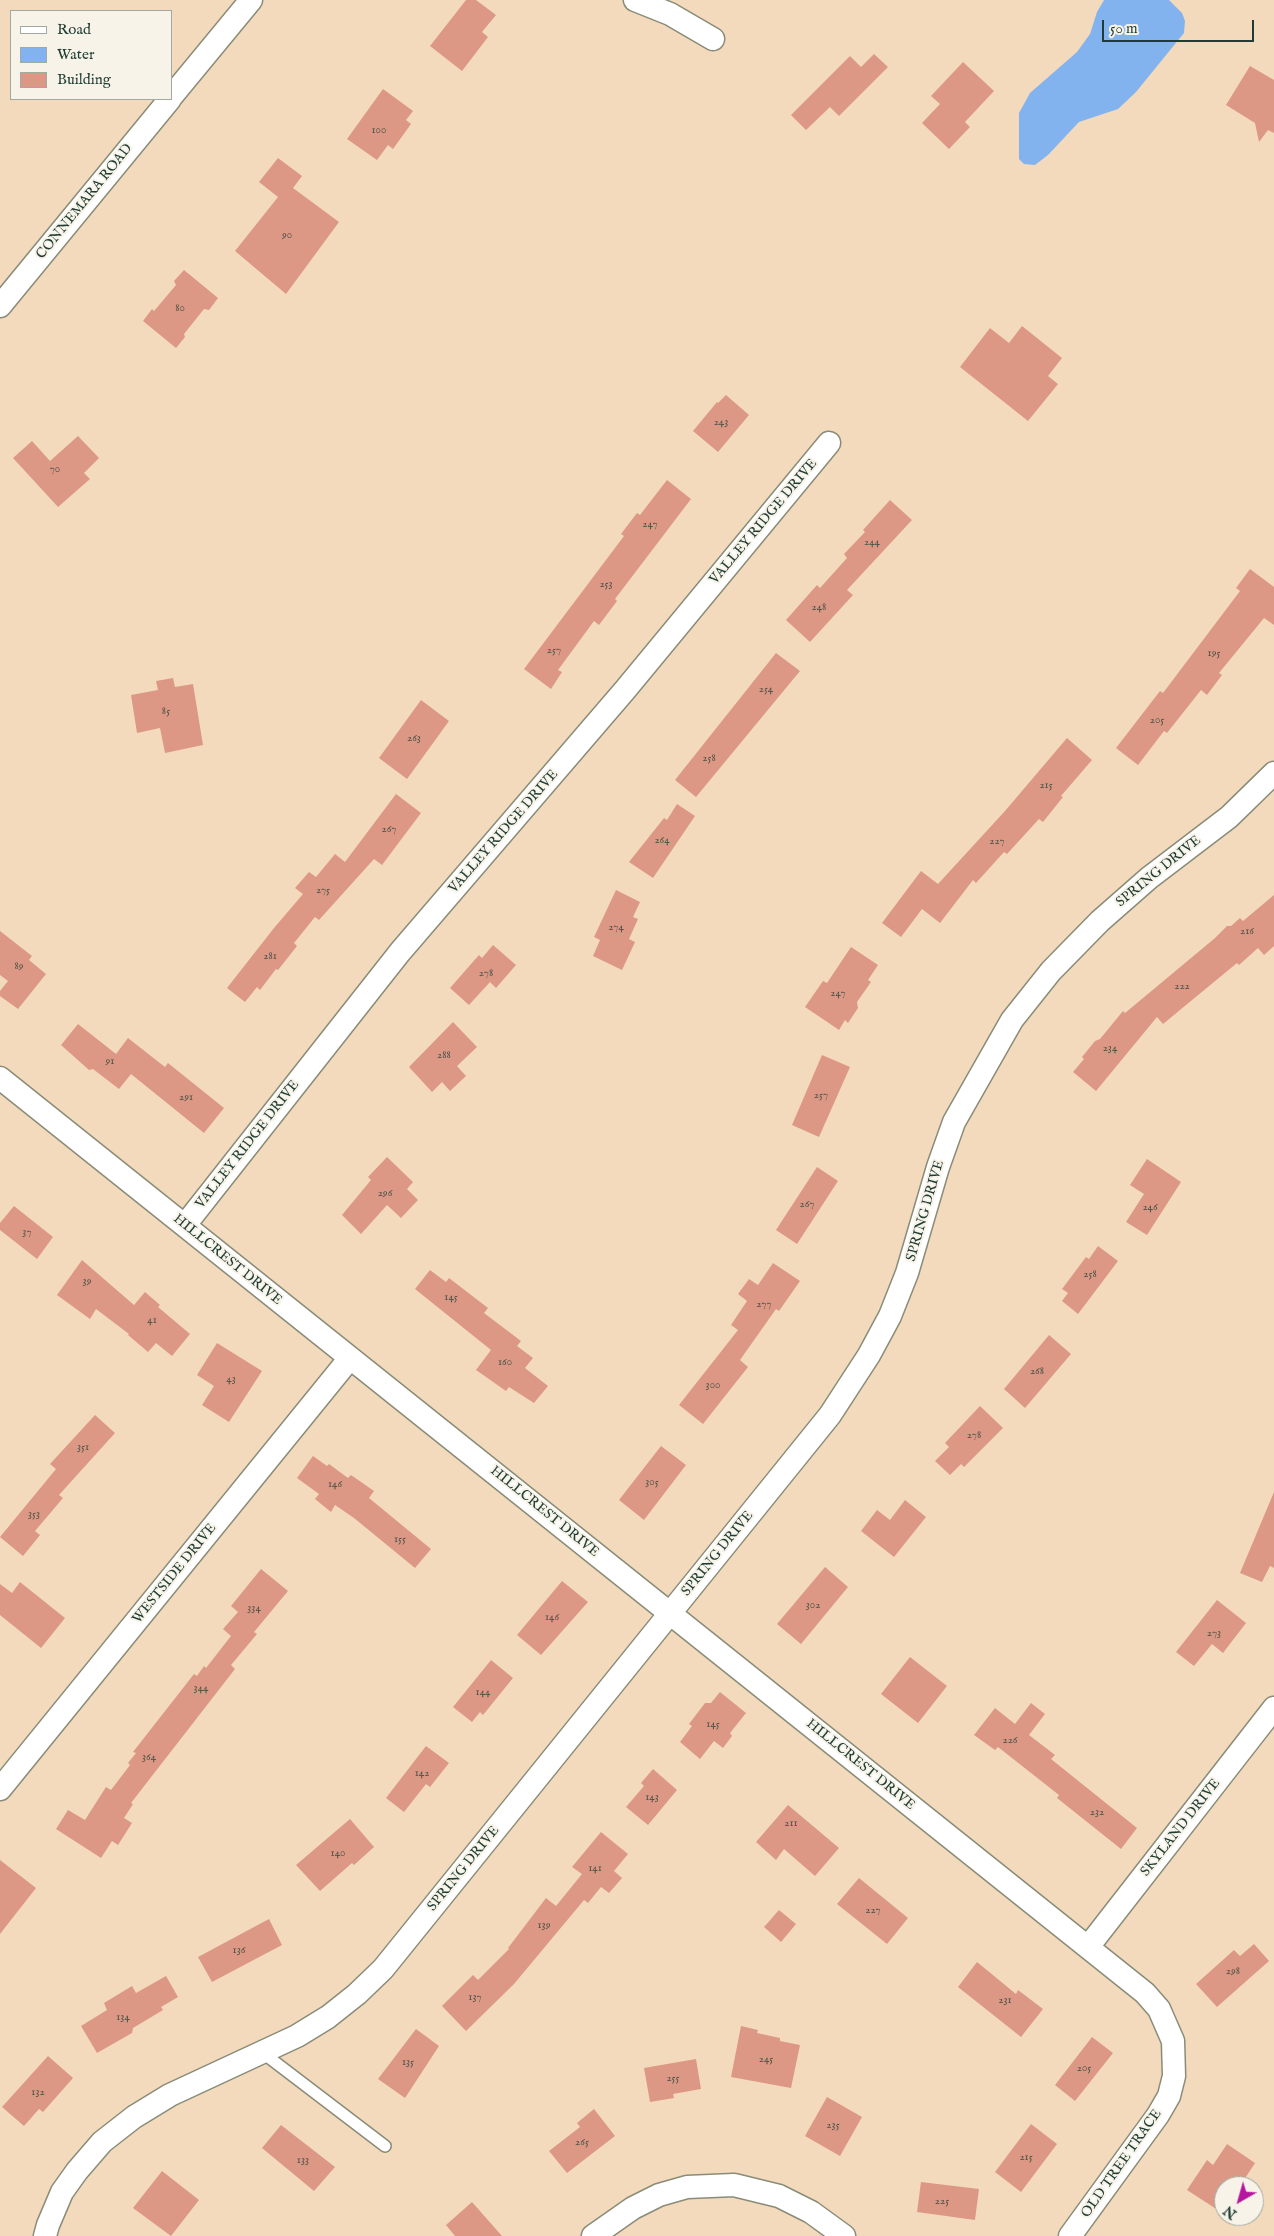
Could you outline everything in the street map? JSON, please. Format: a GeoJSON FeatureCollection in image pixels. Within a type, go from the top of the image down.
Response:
{"type":"FeatureCollection","features":[{"type":"Feature","properties":{"kind":"street","name":"CONNEMARA ROAD"},"geometry":{"type":"LineString","coordinates":[[172,97],[251,0]]}},
{"type":"Feature","properties":{"kind":"street"},"geometry":{"type":"LineString","coordinates":[[634,0],[670,14],[713,39]]}},
{"type":"Feature","properties":{"kind":"street","name":"CONNEMARA ROAD"},"geometry":{"type":"LineString","coordinates":[[0,306],[169,100]]}},
{"type":"Feature","properties":{"kind":"street","name":"VALLEY RIDGE DRIVE"},"geometry":{"type":"LineString","coordinates":[[185,1226],[400,952],[625,690],[829,443]]}},
{"type":"Feature","properties":{"kind":"street","name":"SPRING DRIVE"},"geometry":{"type":"LineString","coordinates":[[45,2236],[62,2192],[102,2142],[134,2117],[170,2095],[263,2053],[297,2036],[328,2017],[357,1994],[383,1969],[830,1415],[869,1355],[890,1316],[908,1274],[938,1167],[954,1122],[1012,1020],[1051,971],[1100,921],[1149,878],[1229,817],[1274,773]]}},
{"type":"Feature","properties":{"kind":"street","name":"HILLCREST DRIVE"},"geometry":{"type":"LineString","coordinates":[[0,1078],[1088,1947]]}},
{"type":"Feature","properties":{"kind":"street","name":"WESTSIDE DRIVE"},"geometry":{"type":"LineString","coordinates":[[0,1789],[350,1358]]}},
{"type":"Feature","properties":{"kind":"street","name":"SKYLAND DRIVE"},"geometry":{"type":"LineString","coordinates":[[1088,1947],[1274,1708]]}},
{"type":"Feature","properties":{"kind":"street","name":"OLD TREE TRACE"},"geometry":{"type":"LineString","coordinates":[[1070,2236],[1158,2115],[1169,2096],[1174,2076],[1173,2041],[1159,2009],[1145,1993],[1088,1947]]}},
{"type":"Feature","properties":{"kind":"street"},"geometry":{"type":"LineString","coordinates":[[593,2236],[632,2208],[659,2195],[687,2187],[734,2185],[779,2196],[811,2212],[844,2236]]}},
{"type":"Feature","properties":{"kind":"lane"},"geometry":{"type":"LineString","coordinates":[[263,2053],[385,2146]]}},
{"type":"Feature","properties":{"kind":"water"},"geometry":{"type":"Polygon","coordinates":[[[1104,0],[1169,0],[1182,13],[1185,21],[1184,33],[1136,92],[1118,109],[1079,122],[1048,155],[1035,165],[1024,164],[1019,159],[1019,113],[1030,93],[1077,52],[1090,34],[1097,12],[1104,0]]]}},
{"type":"Feature","properties":{"kind":"building"},"geometry":{"type":"Polygon","coordinates":[[[466,0],[476,0],[496,15],[482,32],[488,37],[462,71],[430,46],[466,0]]]}},
{"type":"Feature","properties":{"kind":"building"},"geometry":{"type":"Polygon","coordinates":[[[874,54],[888,67],[839,116],[830,107],[806,130],[791,115],[850,56],[861,67],[874,54]]]}},
{"type":"Feature","properties":{"kind":"building"},"geometry":{"type":"Polygon","coordinates":[[[963,62],[994,91],[965,122],[970,127],[949,149],[922,123],[940,104],[931,96],[963,62]]]}},
{"type":"Feature","properties":{"kind":"building"},"geometry":{"type":"Polygon","coordinates":[[[1250,66],[1274,80],[1274,133],[1268,130],[1259,142],[1255,123],[1226,105],[1250,66]]]}},
{"type":"Feature","properties":{"kind":"building"},"geometry":{"type":"Polygon","coordinates":[[[383,89],[413,111],[406,120],[411,124],[393,149],[388,145],[377,160],[347,139],[383,89]]]}},
{"type":"Feature","properties":{"kind":"building"},"geometry":{"type":"Polygon","coordinates":[[[278,158],[302,176],[293,188],[339,222],[286,294],[235,251],[278,197],[259,182],[278,158]]]}},
{"type":"Feature","properties":{"kind":"building"},"geometry":{"type":"Polygon","coordinates":[[[184,270],[218,298],[209,310],[204,309],[184,334],[185,337],[176,348],[143,321],[176,285],[174,281],[184,270]]]}},
{"type":"Feature","properties":{"kind":"building"},"geometry":{"type":"Polygon","coordinates":[[[1022,326],[1062,358],[1048,376],[1058,384],[1028,421],[960,367],[990,328],[1009,343],[1022,326]]]}},
{"type":"Feature","properties":{"kind":"building"},"geometry":{"type":"Polygon","coordinates":[[[726,395],[749,415],[718,452],[693,431],[717,402],[726,395]]]}},
{"type":"Feature","properties":{"kind":"building"},"geometry":{"type":"Polygon","coordinates":[[[78,436],[99,458],[84,473],[90,479],[58,507],[13,458],[32,441],[50,461],[78,436]]]}},
{"type":"Feature","properties":{"kind":"building"},"geometry":{"type":"Polygon","coordinates":[[[667,480],[691,499],[615,599],[617,601],[599,625],[594,621],[558,670],[562,672],[551,689],[524,669],[624,536],[621,534],[637,513],[640,515],[667,480]]]}},
{"type":"Feature","properties":{"kind":"building"},"geometry":{"type":"Polygon","coordinates":[[[890,500],[912,520],[847,590],[853,595],[810,642],[786,620],[817,585],[820,588],[847,558],[844,554],[865,532],[863,530],[890,500]]]}},
{"type":"Feature","properties":{"kind":"building"},"geometry":{"type":"Polygon","coordinates":[[[1250,569],[1274,587],[1274,625],[1264,618],[1219,673],[1222,675],[1207,695],[1201,690],[1167,733],[1164,731],[1138,765],[1116,748],[1160,691],[1163,693],[1240,591],[1236,588],[1250,569]]]}},
{"type":"Feature","properties":{"kind":"building"},"geometry":{"type":"Polygon","coordinates":[[[776,653],[800,671],[696,797],[675,780],[776,653]]]}},
{"type":"Feature","properties":{"kind":"building"},"geometry":{"type":"Polygon","coordinates":[[[173,678],[175,687],[193,684],[203,745],[165,753],[160,728],[137,733],[131,695],[158,690],[156,681],[173,678]]]}},
{"type":"Feature","properties":{"kind":"building"},"geometry":{"type":"Polygon","coordinates":[[[421,700],[449,721],[407,779],[379,758],[421,700]]]}},
{"type":"Feature","properties":{"kind":"building"},"geometry":{"type":"Polygon","coordinates":[[[1067,738],[1092,760],[1061,796],[1063,797],[1043,822],[1039,819],[1007,854],[1004,852],[976,883],[973,880],[940,923],[922,909],[901,937],[882,923],[921,871],[938,884],[1005,811],[1067,738]]]}},
{"type":"Feature","properties":{"kind":"building"},"geometry":{"type":"Polygon","coordinates":[[[396,794],[421,813],[382,865],[374,859],[319,920],[315,917],[294,943],[297,946],[278,970],[276,969],[260,990],[257,987],[245,1002],[227,988],[303,894],[295,888],[309,872],[316,877],[335,854],[345,862],[396,794]]]}},
{"type":"Feature","properties":{"kind":"building"},"geometry":{"type":"Polygon","coordinates":[[[677,804],[695,816],[653,878],[629,862],[664,818],[667,820],[677,804]]]}},
{"type":"Feature","properties":{"kind":"building"},"geometry":{"type":"Polygon","coordinates":[[[616,890],[640,902],[633,917],[638,919],[629,939],[635,942],[622,970],[593,956],[600,940],[594,937],[616,890]]]}},
{"type":"Feature","properties":{"kind":"building"},"geometry":{"type":"Polygon","coordinates":[[[1274,895],[1274,946],[1264,955],[1258,948],[1163,1024],[1157,1017],[1096,1091],[1073,1072],[1095,1041],[1100,1039],[1123,1011],[1125,1013],[1227,926],[1231,926],[1240,918],[1243,921],[1274,895]]]}},
{"type":"Feature","properties":{"kind":"building"},"geometry":{"type":"Polygon","coordinates":[[[0,931],[32,956],[29,960],[46,974],[18,1009],[0,996],[0,991],[8,981],[0,975],[0,931]]]}},
{"type":"Feature","properties":{"kind":"building"},"geometry":{"type":"Polygon","coordinates":[[[493,945],[516,965],[496,988],[490,982],[469,1005],[450,988],[479,955],[482,958],[493,945]]]}},
{"type":"Feature","properties":{"kind":"building"},"geometry":{"type":"Polygon","coordinates":[[[851,947],[878,965],[868,980],[871,982],[857,1002],[858,1008],[848,1023],[845,1020],[839,1030],[805,1007],[823,981],[827,983],[851,947]]]}},
{"type":"Feature","properties":{"kind":"building"},"geometry":{"type":"Polygon","coordinates":[[[453,1022],[477,1047],[457,1066],[466,1076],[450,1091],[442,1082],[432,1092],[409,1067],[453,1022]]]}},
{"type":"Feature","properties":{"kind":"building"},"geometry":{"type":"Polygon","coordinates":[[[78,1024],[116,1054],[128,1038],[165,1067],[168,1063],[224,1108],[204,1133],[131,1074],[119,1089],[93,1069],[89,1070],[61,1045],[78,1024]]]}},
{"type":"Feature","properties":{"kind":"building"},"geometry":{"type":"Polygon","coordinates":[[[822,1055],[850,1067],[819,1137],[792,1125],[822,1055]]]}},
{"type":"Feature","properties":{"kind":"building"},"geometry":{"type":"Polygon","coordinates":[[[387,1157],[413,1182],[407,1189],[418,1200],[401,1218],[387,1205],[361,1234],[342,1215],[371,1180],[368,1177],[387,1157]]]}},
{"type":"Feature","properties":{"kind":"building"},"geometry":{"type":"Polygon","coordinates":[[[1147,1159],[1181,1182],[1147,1235],[1126,1222],[1144,1194],[1130,1185],[1147,1159]]]}},
{"type":"Feature","properties":{"kind":"building"},"geometry":{"type":"Polygon","coordinates":[[[817,1167],[838,1181],[797,1244],[776,1230],[817,1167]]]}},
{"type":"Feature","properties":{"kind":"building"},"geometry":{"type":"Polygon","coordinates":[[[14,1206],[53,1237],[37,1259],[0,1230],[0,1223],[14,1206]]]}},
{"type":"Feature","properties":{"kind":"building"},"geometry":{"type":"Polygon","coordinates":[[[1098,1246],[1118,1261],[1078,1314],[1062,1301],[1068,1293],[1062,1289],[1086,1257],[1089,1259],[1098,1246]]]}},
{"type":"Feature","properties":{"kind":"building"},"geometry":{"type":"Polygon","coordinates":[[[82,1260],[134,1305],[145,1292],[160,1305],[158,1307],[190,1334],[172,1356],[156,1343],[148,1352],[129,1334],[96,1309],[90,1319],[57,1295],[82,1260]]]}},
{"type":"Feature","properties":{"kind":"building"},"geometry":{"type":"Polygon","coordinates":[[[773,1263],[800,1281],[779,1311],[776,1309],[740,1360],[748,1367],[703,1424],[679,1405],[738,1330],[731,1325],[747,1301],[738,1294],[749,1279],[758,1285],[773,1263]]]}},
{"type":"Feature","properties":{"kind":"building"},"geometry":{"type":"Polygon","coordinates":[[[430,1270],[446,1282],[449,1278],[488,1308],[484,1313],[521,1341],[517,1346],[533,1358],[525,1368],[548,1386],[534,1403],[509,1387],[506,1391],[476,1370],[491,1350],[415,1289],[430,1270]]]}},
{"type":"Feature","properties":{"kind":"building"},"geometry":{"type":"Polygon","coordinates":[[[1049,1335],[1071,1354],[1025,1408],[1004,1389],[1049,1335]]]}},
{"type":"Feature","properties":{"kind":"building"},"geometry":{"type":"Polygon","coordinates":[[[217,1343],[262,1371],[229,1422],[202,1405],[214,1386],[197,1375],[217,1343]]]}},
{"type":"Feature","properties":{"kind":"building"},"geometry":{"type":"Polygon","coordinates":[[[980,1406],[1003,1428],[964,1467],[961,1464],[950,1475],[935,1461],[949,1447],[945,1443],[980,1406]]]}},
{"type":"Feature","properties":{"kind":"building"},"geometry":{"type":"Polygon","coordinates":[[[95,1415],[115,1433],[59,1495],[63,1498],[35,1531],[40,1535],[23,1556],[0,1537],[56,1469],[50,1464],[95,1415]]]}},
{"type":"Feature","properties":{"kind":"building"},"geometry":{"type":"Polygon","coordinates":[[[661,1446],[686,1465],[644,1520],[619,1500],[661,1446]]]}},
{"type":"Feature","properties":{"kind":"building"},"geometry":{"type":"Polygon","coordinates":[[[313,1456],[327,1466],[329,1464],[348,1478],[351,1475],[374,1491],[369,1498],[431,1549],[415,1568],[354,1518],[335,1505],[331,1512],[315,1499],[319,1494],[297,1478],[313,1456]]]}},
{"type":"Feature","properties":{"kind":"building"},"geometry":{"type":"Polygon","coordinates":[[[1274,1492],[1274,1568],[1270,1566],[1262,1582],[1240,1573],[1274,1492]]]}},
{"type":"Feature","properties":{"kind":"building"},"geometry":{"type":"Polygon","coordinates":[[[905,1500],[926,1517],[894,1557],[861,1531],[877,1510],[890,1520],[905,1500]]]}},
{"type":"Feature","properties":{"kind":"building"},"geometry":{"type":"Polygon","coordinates":[[[825,1567],[848,1587],[801,1644],[777,1624],[825,1567]]]}},
{"type":"Feature","properties":{"kind":"building"},"geometry":{"type":"Polygon","coordinates":[[[261,1569],[288,1591],[254,1632],[257,1634],[231,1665],[235,1669],[131,1803],[133,1804],[124,1818],[132,1823],[118,1845],[112,1841],[101,1858],[56,1829],[68,1810],[85,1820],[106,1787],[111,1790],[130,1765],[128,1763],[136,1753],[133,1752],[194,1674],[197,1676],[204,1666],[206,1668],[231,1636],[223,1629],[238,1612],[231,1606],[261,1569]]]}},
{"type":"Feature","properties":{"kind":"building"},"geometry":{"type":"Polygon","coordinates":[[[562,1581],[588,1602],[541,1655],[517,1635],[562,1581]]]}},
{"type":"Feature","properties":{"kind":"building"},"geometry":{"type":"Polygon","coordinates":[[[20,1582],[65,1618],[41,1648],[0,1615],[0,1584],[12,1593],[20,1582]]]}},
{"type":"Feature","properties":{"kind":"building"},"geometry":{"type":"Polygon","coordinates":[[[1217,1600],[1246,1623],[1223,1653],[1212,1644],[1194,1666],[1176,1652],[1217,1600]]]}},
{"type":"Feature","properties":{"kind":"building"},"geometry":{"type":"Polygon","coordinates":[[[910,1657],[947,1686],[918,1723],[881,1694],[910,1657]]]}},
{"type":"Feature","properties":{"kind":"building"},"geometry":{"type":"Polygon","coordinates":[[[491,1660],[513,1678],[483,1715],[480,1712],[472,1722],[453,1707],[491,1660]]]}},
{"type":"Feature","properties":{"kind":"building"},"geometry":{"type":"Polygon","coordinates":[[[720,1692],[746,1713],[730,1733],[732,1736],[723,1748],[714,1741],[700,1759],[680,1742],[692,1726],[689,1724],[705,1703],[711,1703],[720,1692]]]}},
{"type":"Feature","properties":{"kind":"building"},"geometry":{"type":"Polygon","coordinates":[[[1031,1703],[1045,1714],[1029,1735],[1055,1755],[1051,1759],[1137,1828],[1121,1849],[1057,1798],[1059,1795],[998,1747],[995,1750],[974,1735],[995,1708],[1015,1724],[1031,1703]]]}},
{"type":"Feature","properties":{"kind":"building"},"geometry":{"type":"Polygon","coordinates":[[[426,1746],[449,1763],[430,1787],[426,1784],[404,1812],[386,1798],[426,1746]]]}},
{"type":"Feature","properties":{"kind":"building"},"geometry":{"type":"Polygon","coordinates":[[[653,1769],[677,1790],[648,1825],[626,1807],[644,1786],[641,1783],[653,1769]]]}},
{"type":"Feature","properties":{"kind":"building"},"geometry":{"type":"Polygon","coordinates":[[[788,1805],[839,1848],[815,1876],[784,1849],[776,1860],[756,1842],[788,1805]]]}},
{"type":"Feature","properties":{"kind":"building"},"geometry":{"type":"Polygon","coordinates":[[[350,1819],[374,1847],[320,1891],[296,1865],[350,1819]]]}},
{"type":"Feature","properties":{"kind":"building"},"geometry":{"type":"Polygon","coordinates":[[[601,1832],[628,1854],[614,1871],[622,1878],[609,1893],[601,1887],[588,1903],[584,1900],[514,1984],[466,2031],[442,2006],[473,1975],[478,1980],[509,1949],[546,1898],[556,1906],[582,1874],[572,1867],[601,1832]]]}},
{"type":"Feature","properties":{"kind":"building"},"geometry":{"type":"Polygon","coordinates":[[[0,1860],[36,1888],[0,1934],[0,1860]]]}},
{"type":"Feature","properties":{"kind":"building"},"geometry":{"type":"Polygon","coordinates":[[[859,1878],[908,1918],[887,1944],[837,1904],[859,1878]]]}},
{"type":"Feature","properties":{"kind":"building"},"geometry":{"type":"Polygon","coordinates":[[[779,1910],[796,1924],[781,1942],[764,1927],[779,1910]]]}},
{"type":"Feature","properties":{"kind":"building"},"geometry":{"type":"Polygon","coordinates":[[[269,1919],[282,1945],[212,1982],[198,1957],[269,1919]]]}},
{"type":"Feature","properties":{"kind":"building"},"geometry":{"type":"Polygon","coordinates":[[[1254,1944],[1269,1961],[1217,2007],[1196,1984],[1234,1950],[1240,1956],[1254,1944]]]}},
{"type":"Feature","properties":{"kind":"building"},"geometry":{"type":"Polygon","coordinates":[[[977,1962],[1016,1994],[1018,1990],[1043,2009],[1021,2037],[958,1987],[977,1962]]]}},
{"type":"Feature","properties":{"kind":"building"},"geometry":{"type":"Polygon","coordinates":[[[166,1976],[178,1997],[161,2007],[163,2010],[133,2028],[132,2033],[97,2053],[81,2026],[107,2010],[104,2003],[132,1986],[136,1993],[166,1976]]]}},
{"type":"Feature","properties":{"kind":"building"},"geometry":{"type":"Polygon","coordinates":[[[741,2026],[758,2030],[757,2033],[780,2038],[780,2041],[800,2045],[791,2088],[731,2077],[741,2026]]]}},
{"type":"Feature","properties":{"kind":"building"},"geometry":{"type":"Polygon","coordinates":[[[416,2029],[439,2046],[405,2098],[378,2079],[416,2029]]]}},
{"type":"Feature","properties":{"kind":"building"},"geometry":{"type":"Polygon","coordinates":[[[1092,2037],[1113,2053],[1075,2101],[1055,2085],[1092,2037]]]}},
{"type":"Feature","properties":{"kind":"building"},"geometry":{"type":"Polygon","coordinates":[[[48,2056],[73,2078],[43,2112],[39,2109],[24,2126],[2,2107],[48,2056]]]}},
{"type":"Feature","properties":{"kind":"building"},"geometry":{"type":"Polygon","coordinates":[[[696,2059],[701,2089],[673,2094],[674,2098],[650,2102],[644,2068],[696,2059]]]}},
{"type":"Feature","properties":{"kind":"building"},"geometry":{"type":"Polygon","coordinates":[[[827,2097],[862,2117],[840,2156],[805,2136],[827,2097]]]}},
{"type":"Feature","properties":{"kind":"building"},"geometry":{"type":"Polygon","coordinates":[[[594,2109],[615,2136],[567,2173],[549,2151],[580,2127],[577,2123],[594,2109]]]}},
{"type":"Feature","properties":{"kind":"building"},"geometry":{"type":"Polygon","coordinates":[[[1031,2124],[1057,2144],[1021,2192],[995,2172],[1031,2124]]]}},
{"type":"Feature","properties":{"kind":"building"},"geometry":{"type":"Polygon","coordinates":[[[281,2125],[335,2167],[314,2191],[262,2148],[281,2125]]]}},
{"type":"Feature","properties":{"kind":"building"},"geometry":{"type":"Polygon","coordinates":[[[1227,2144],[1255,2163],[1247,2176],[1214,2176],[1214,2208],[1187,2190],[1207,2160],[1213,2165],[1227,2144]]]}},
{"type":"Feature","properties":{"kind":"building"},"geometry":{"type":"Polygon","coordinates":[[[162,2171],[199,2200],[171,2236],[133,2208],[162,2171]]]}},
{"type":"Feature","properties":{"kind":"building"},"geometry":{"type":"Polygon","coordinates":[[[921,2182],[979,2189],[975,2220],[917,2212],[921,2182]]]}},
{"type":"Feature","properties":{"kind":"building"},"geometry":{"type":"Polygon","coordinates":[[[472,2202],[502,2236],[455,2236],[446,2225],[472,2202]]]}}]}
